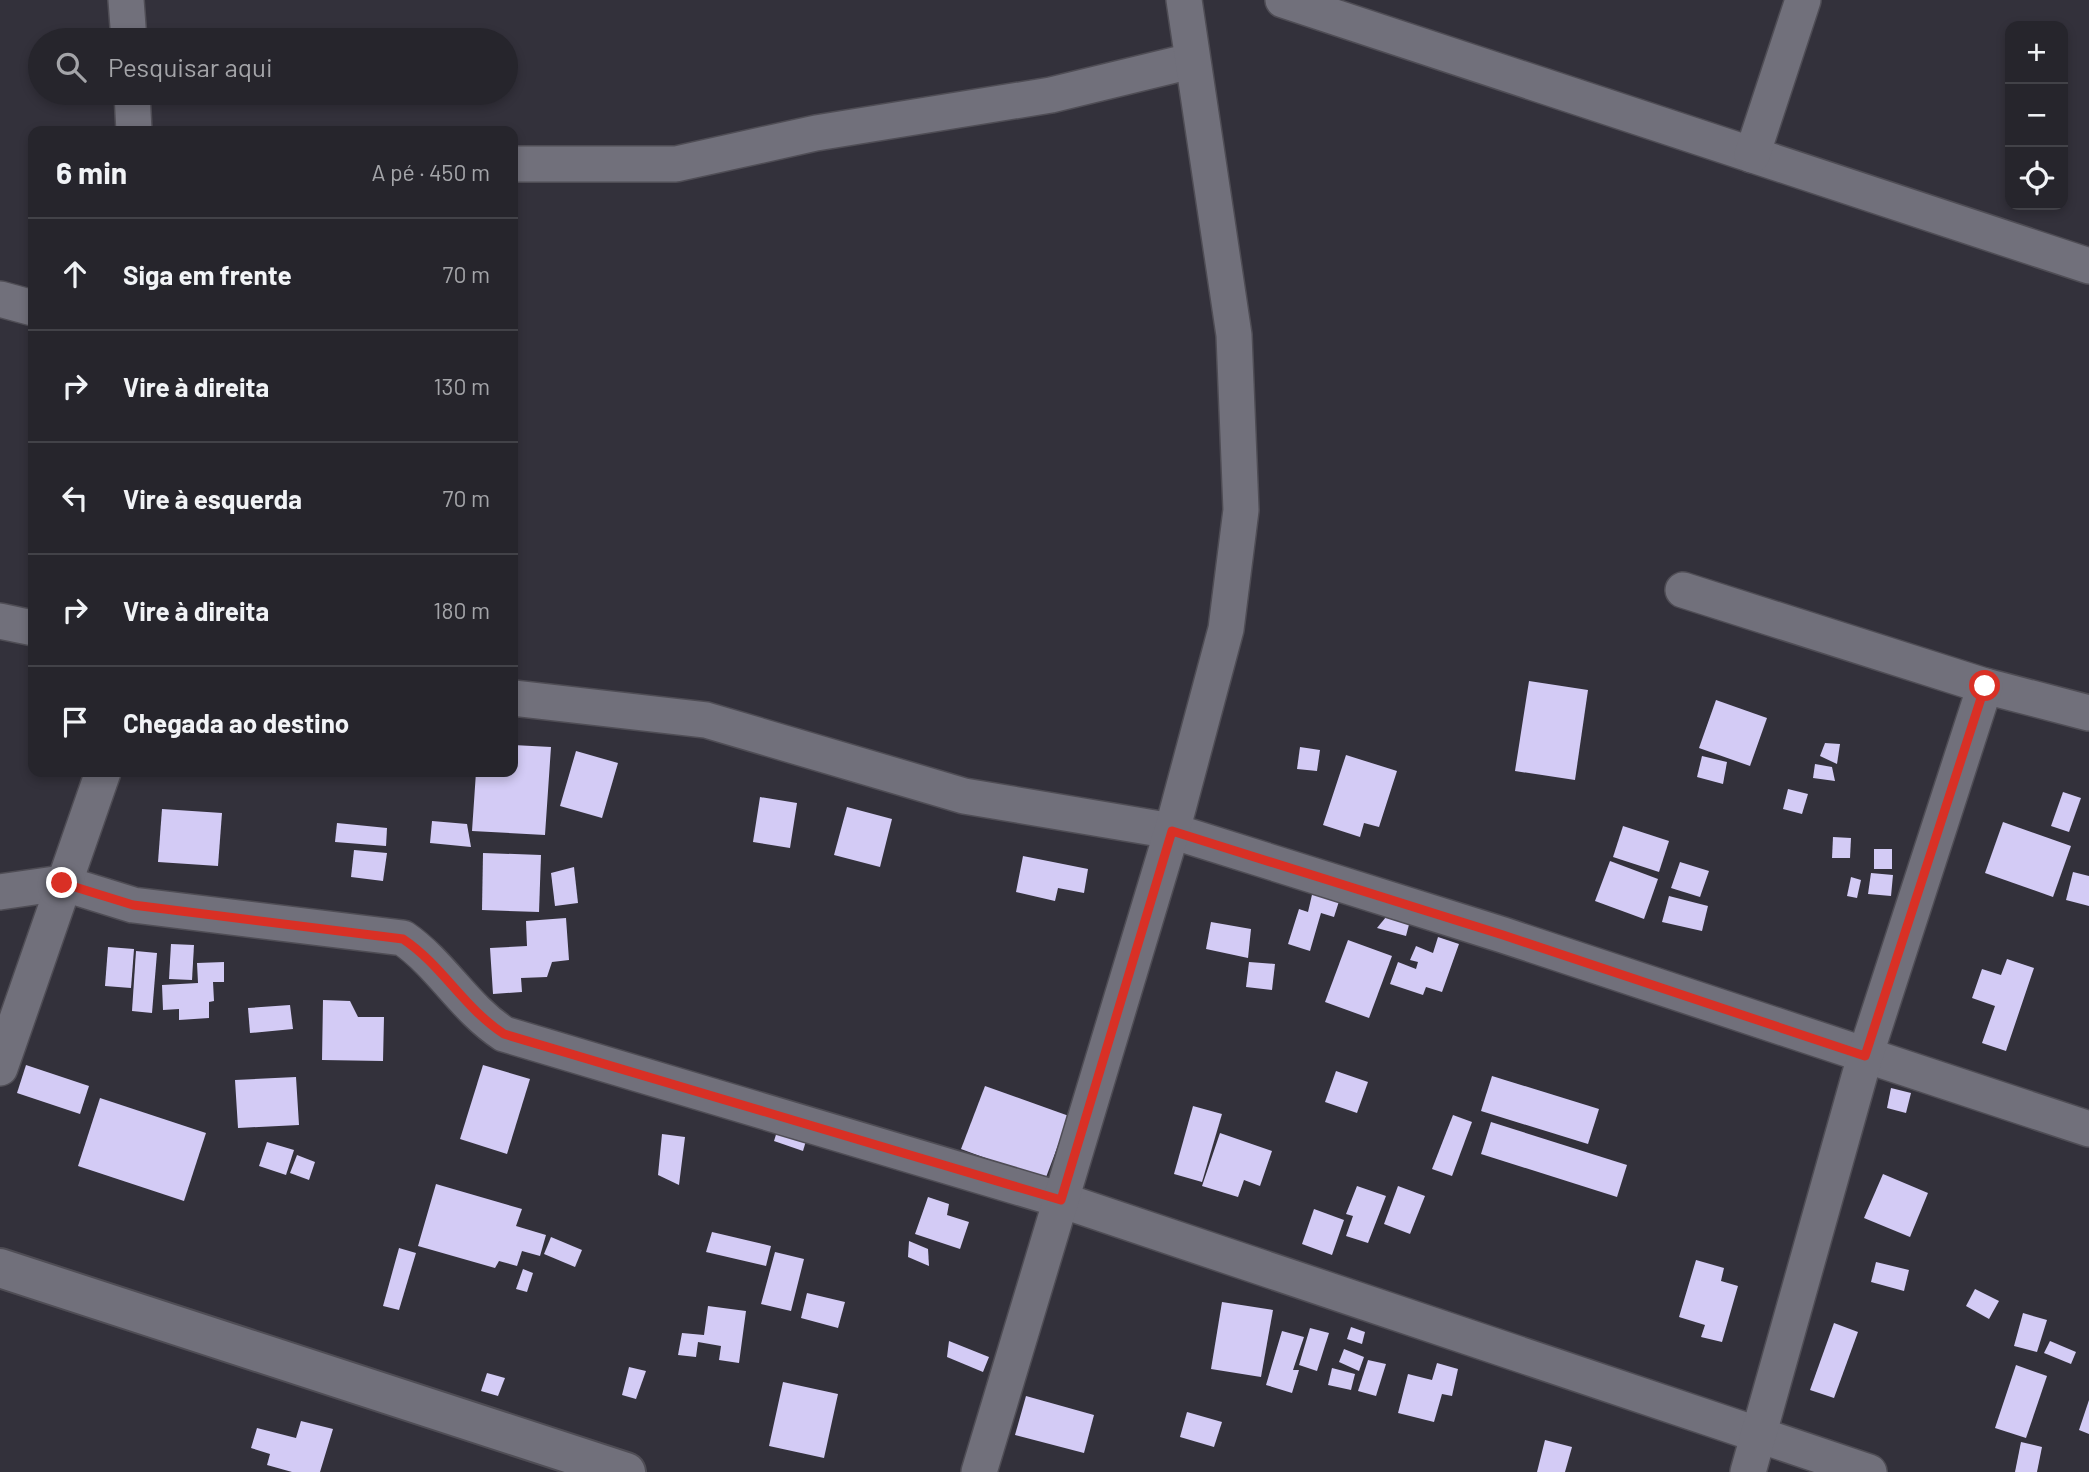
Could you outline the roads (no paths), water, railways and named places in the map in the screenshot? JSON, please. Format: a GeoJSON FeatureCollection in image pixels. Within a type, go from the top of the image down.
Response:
{"type":"FeatureCollection","features":[{"type":"Feature","properties":{"kind":"street"},"geometry":{"type":"LineString","coordinates":[[127,0],[128,28]]}},
{"type":"Feature","properties":{"kind":"street"},"geometry":{"type":"LineString","coordinates":[[979,1472],[1172,831],[1226,629],[1241,510],[1234,335],[1184,0]]}},
{"type":"Feature","properties":{"kind":"street"},"geometry":{"type":"LineString","coordinates":[[1283,0],[2089,266]]}},
{"type":"Feature","properties":{"kind":"street"},"geometry":{"type":"LineString","coordinates":[[1752,155],[1803,0]]}},
{"type":"Feature","properties":{"kind":"street"},"geometry":{"type":"LineString","coordinates":[[518,164],[676,164],[816,133],[1051,95],[1191,61]]}},
{"type":"Feature","properties":{"kind":"street"},"geometry":{"type":"LineString","coordinates":[[133,105],[134,126]]}},
{"type":"Feature","properties":{"kind":"street"},"geometry":{"type":"LineString","coordinates":[[0,299],[28,307]]}},
{"type":"Feature","properties":{"kind":"street"},"geometry":{"type":"LineString","coordinates":[[1683,590],[1985,686],[2089,713]]}},
{"type":"Feature","properties":{"kind":"street"},"geometry":{"type":"LineString","coordinates":[[0,621],[28,627]]}},
{"type":"Feature","properties":{"kind":"street"},"geometry":{"type":"LineString","coordinates":[[1748,1472],[1865,1056],[1985,686]]}},
{"type":"Feature","properties":{"kind":"street"},"geometry":{"type":"LineString","coordinates":[[518,699],[706,720],[964,796],[1172,831],[1503,935],[2089,1129]]}},
{"type":"Feature","properties":{"kind":"street"},"geometry":{"type":"LineString","coordinates":[[0,1068],[62,883],[101,777]]}},
{"type":"Feature","properties":{"kind":"street"},"geometry":{"type":"LineString","coordinates":[[0,892],[62,883],[133,905],[403,939],[427,955],[482,1019],[504,1034],[1061,1200],[1869,1472]]}},
{"type":"Feature","properties":{"kind":"street"},"geometry":{"type":"LineString","coordinates":[[0,1268],[625,1472]]}}]}
